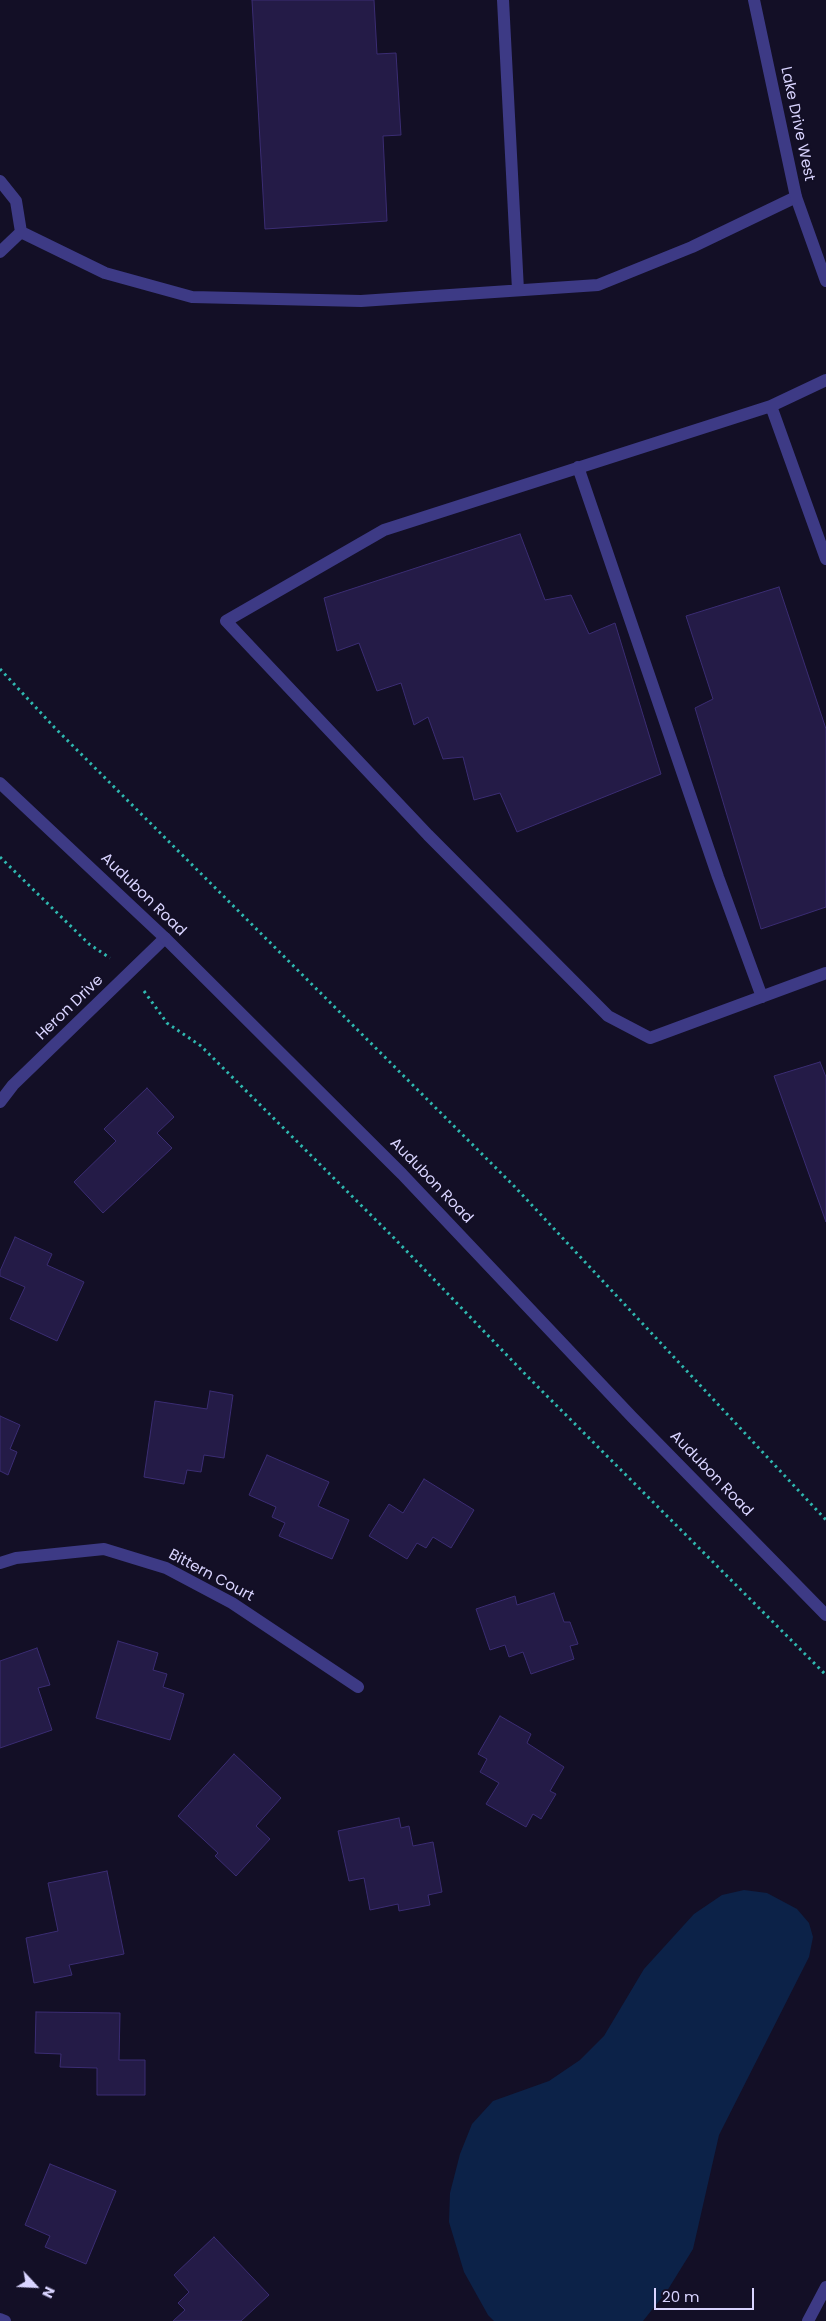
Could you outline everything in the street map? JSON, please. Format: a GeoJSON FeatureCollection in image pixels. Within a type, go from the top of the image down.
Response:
{"type":"FeatureCollection","features":[{"type":"Feature","properties":{"kind":"street"},"geometry":{"type":"LineString","coordinates":[[502,0],[518,290]]}},
{"type":"Feature","properties":{"kind":"street","name":"Lake Drive West"},"geometry":{"type":"LineString","coordinates":[[754,0],[796,197],[826,281]]}},
{"type":"Feature","properties":{"kind":"street"},"geometry":{"type":"LineString","coordinates":[[0,181],[16,201],[21,232]]}},
{"type":"Feature","properties":{"kind":"street"},"geometry":{"type":"LineString","coordinates":[[21,232],[106,273],[192,297],[361,301],[598,285],[692,247],[796,197]]}},
{"type":"Feature","properties":{"kind":"street"},"geometry":{"type":"LineString","coordinates":[[0,252],[21,232]]}},
{"type":"Feature","properties":{"kind":"street"},"geometry":{"type":"LineString","coordinates":[[826,380],[771,406],[384,530],[226,621],[428,835],[608,1016],[650,1038],[826,973]]}},
{"type":"Feature","properties":{"kind":"street"},"geometry":{"type":"LineString","coordinates":[[771,406],[826,559]]}},
{"type":"Feature","properties":{"kind":"street"},"geometry":{"type":"LineString","coordinates":[[578,467],[718,876],[762,997]]}},
{"type":"Feature","properties":{"kind":"street","name":"Audubon Road"},"geometry":{"type":"LineString","coordinates":[[0,783],[165,938],[402,1174],[632,1417],[826,1615]]}},
{"type":"Feature","properties":{"kind":"street","name":"Heron Drive"},"geometry":{"type":"LineString","coordinates":[[0,1102],[13,1085],[165,938]]}},
{"type":"Feature","properties":{"kind":"street","name":"Bittern Court"},"geometry":{"type":"LineString","coordinates":[[0,1564],[16,1558],[104,1549],[166,1568],[232,1603],[358,1687]]}},
{"type":"Feature","properties":{"kind":"street"},"geometry":{"type":"LineString","coordinates":[[808,2321],[826,2287]]}},
{"type":"Feature","properties":{"kind":"street"},"geometry":{"type":"LineString","coordinates":[[0,2319],[4,2321]]}},
{"type":"Feature","properties":{"kind":"path"},"geometry":{"type":"LineString","coordinates":[[0,669],[54,727],[515,1187],[826,1520]]}},
{"type":"Feature","properties":{"kind":"path"},"geometry":{"type":"LineString","coordinates":[[0,857],[89,944],[130,972],[167,1023],[208,1053],[394,1238],[528,1376],[826,1676]]}},
{"type":"Feature","properties":{"kind":"water"},"geometry":{"type":"Polygon","coordinates":[[[744,1890],[767,1893],[797,1909],[809,1923],[813,1937],[809,1957],[719,2135],[693,2249],[667,2291],[643,2321],[494,2321],[488,2315],[464,2272],[449,2222],[450,2193],[460,2154],[472,2124],[493,2101],[549,2081],[580,2060],[604,2036],[644,1969],[694,1914],[722,1895],[744,1890]]]}},
{"type":"Feature","properties":{"kind":"building"},"geometry":{"type":"Polygon","coordinates":[[[252,0],[374,0],[377,54],[396,53],[401,135],[383,136],[387,221],[265,229],[252,0]]]}},
{"type":"Feature","properties":{"kind":"building"},"geometry":{"type":"Polygon","coordinates":[[[520,534],[545,600],[571,595],[589,634],[615,623],[661,774],[517,832],[500,793],[474,800],[463,757],[443,759],[428,717],[414,725],[401,683],[377,691],[359,643],[337,651],[324,598],[520,534]]]}},
{"type":"Feature","properties":{"kind":"building"},"geometry":{"type":"Polygon","coordinates":[[[779,587],[826,729],[826,907],[761,929],[695,708],[713,699],[686,616],[779,587]]]}},
{"type":"Feature","properties":{"kind":"building"},"geometry":{"type":"Polygon","coordinates":[[[820,1062],[826,1077],[826,1222],[774,1076],[820,1062]]]}},
{"type":"Feature","properties":{"kind":"building"},"geometry":{"type":"Polygon","coordinates":[[[147,1088],[174,1117],[157,1133],[172,1148],[103,1213],[74,1182],[116,1141],[104,1129],[147,1088]]]}},
{"type":"Feature","properties":{"kind":"building"},"geometry":{"type":"Polygon","coordinates":[[[15,1237],[52,1254],[47,1265],[84,1282],[57,1341],[10,1319],[25,1287],[0,1276],[0,1271],[15,1237]]]}},
{"type":"Feature","properties":{"kind":"building"},"geometry":{"type":"Polygon","coordinates":[[[210,1391],[233,1395],[224,1458],[204,1455],[201,1472],[187,1470],[184,1484],[144,1477],[155,1401],[207,1409],[210,1391]]]}},
{"type":"Feature","properties":{"kind":"building"},"geometry":{"type":"Polygon","coordinates":[[[0,1416],[20,1425],[10,1449],[17,1452],[8,1475],[0,1471],[0,1416]]]}},
{"type":"Feature","properties":{"kind":"building"},"geometry":{"type":"Polygon","coordinates":[[[267,1455],[329,1482],[318,1506],[349,1520],[332,1559],[279,1536],[285,1523],[272,1517],[276,1507],[249,1495],[267,1455]]]}},
{"type":"Feature","properties":{"kind":"building"},"geometry":{"type":"Polygon","coordinates":[[[424,1479],[474,1510],[451,1548],[433,1537],[426,1548],[417,1543],[407,1559],[369,1536],[389,1504],[403,1513],[424,1479]]]}},
{"type":"Feature","properties":{"kind":"building"},"geometry":{"type":"Polygon","coordinates":[[[554,1593],[564,1622],[570,1622],[578,1644],[570,1646],[574,1659],[531,1674],[523,1652],[509,1657],[505,1645],[490,1650],[476,1609],[515,1596],[517,1605],[554,1593]]]}},
{"type":"Feature","properties":{"kind":"building"},"geometry":{"type":"Polygon","coordinates":[[[118,1641],[158,1653],[153,1670],[167,1674],[163,1687],[184,1694],[170,1740],[96,1718],[118,1641]]]}},
{"type":"Feature","properties":{"kind":"building"},"geometry":{"type":"Polygon","coordinates":[[[37,1648],[50,1685],[38,1688],[52,1730],[0,1748],[0,1661],[37,1648]]]}},
{"type":"Feature","properties":{"kind":"building"},"geometry":{"type":"Polygon","coordinates":[[[500,1716],[531,1734],[527,1743],[564,1767],[550,1791],[556,1794],[541,1819],[533,1814],[526,1827],[486,1804],[499,1783],[480,1772],[487,1759],[478,1754],[500,1716]]]}},
{"type":"Feature","properties":{"kind":"building"},"geometry":{"type":"Polygon","coordinates":[[[234,1754],[281,1798],[256,1826],[270,1839],[236,1876],[215,1856],[218,1853],[178,1816],[234,1754]]]}},
{"type":"Feature","properties":{"kind":"building"},"geometry":{"type":"Polygon","coordinates":[[[399,1818],[401,1828],[409,1826],[413,1846],[433,1842],[442,1892],[428,1895],[430,1905],[399,1911],[398,1904],[370,1910],[364,1878],[349,1881],[338,1831],[399,1818]]]}},
{"type":"Feature","properties":{"kind":"building"},"geometry":{"type":"Polygon","coordinates":[[[107,1871],[124,1954],[69,1965],[72,1975],[34,1983],[26,1938],[58,1931],[48,1883],[107,1871]]]}},
{"type":"Feature","properties":{"kind":"building"},"geometry":{"type":"Polygon","coordinates":[[[36,2012],[120,2013],[119,2060],[145,2060],[145,2095],[97,2095],[97,2068],[60,2067],[61,2054],[35,2053],[36,2012]]]}},
{"type":"Feature","properties":{"kind":"building"},"geometry":{"type":"Polygon","coordinates":[[[50,2164],[116,2191],[86,2264],[45,2247],[50,2236],[25,2225],[50,2164]]]}},
{"type":"Feature","properties":{"kind":"building"},"geometry":{"type":"Polygon","coordinates":[[[214,2237],[269,2295],[241,2321],[173,2321],[185,2310],[178,2303],[189,2292],[174,2275],[214,2237]]]}}]}
